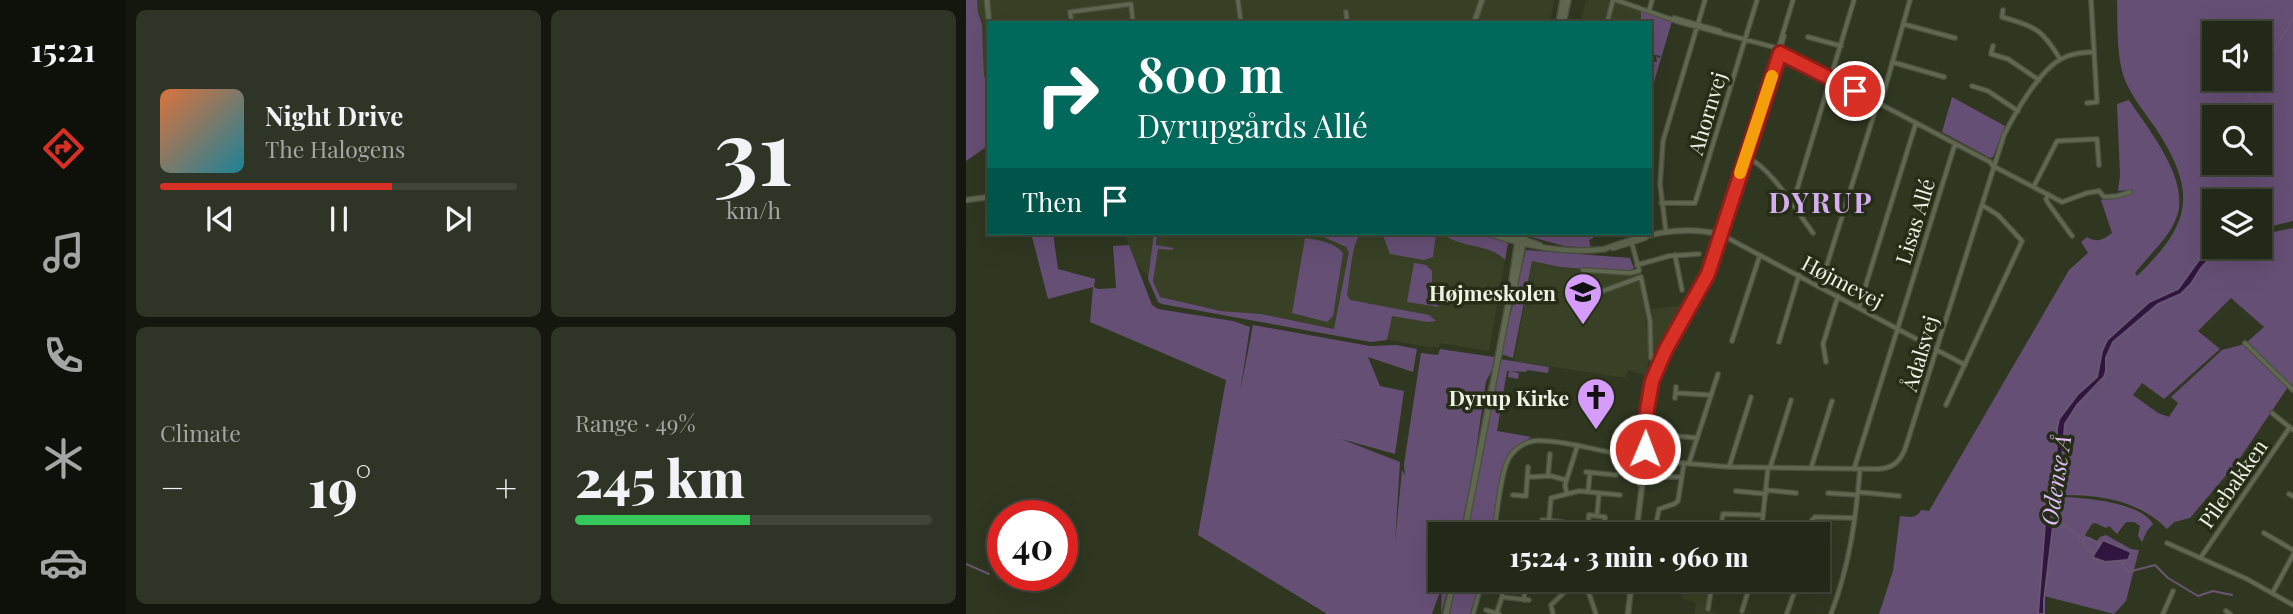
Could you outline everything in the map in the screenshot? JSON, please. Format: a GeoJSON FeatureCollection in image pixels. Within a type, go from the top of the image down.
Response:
{"type":"FeatureCollection","features":[{"type":"Feature","properties":{"kind":"main road"},"geometry":{"type":"LineString","coordinates":[[1561,21],[1565,0]]}},
{"type":"Feature","properties":{"kind":"main road"},"geometry":{"type":"LineString","coordinates":[[1466,522],[1521,238]]}},
{"type":"Feature","properties":{"kind":"main road"},"geometry":{"type":"LineString","coordinates":[[1446,614],[1451,592]]}},
{"type":"Feature","properties":{"kind":"street"},"geometry":{"type":"LineString","coordinates":[[987,0],[989,21]]}},
{"type":"Feature","properties":{"kind":"street"},"geometry":{"type":"LineString","coordinates":[[1238,0],[1241,21]]}},
{"type":"Feature","properties":{"kind":"street"},"geometry":{"type":"LineString","coordinates":[[1475,21],[1482,0]]}},
{"type":"Feature","properties":{"kind":"street"},"geometry":{"type":"LineString","coordinates":[[1608,21],[1614,0],[1779,51],[2062,202],[2091,191],[2099,191],[2104,197],[2130,192]]}},
{"type":"Feature","properties":{"kind":"street"},"geometry":{"type":"LineString","coordinates":[[1649,10],[1652,0]]}},
{"type":"Feature","properties":{"kind":"street"},"geometry":{"type":"LineString","coordinates":[[1666,232],[1661,203],[1663,141],[1705,0]]}},
{"type":"Feature","properties":{"kind":"street","name":"Ahornvej"},"geometry":{"type":"LineString","coordinates":[[1661,203],[1695,203],[1757,0]]}},
{"type":"Feature","properties":{"kind":"street"},"geometry":{"type":"LineString","coordinates":[[1637,522],[1648,398],[1660,361],[1705,278],[1793,0]]}},
{"type":"Feature","properties":{"kind":"street"},"geometry":{"type":"LineString","coordinates":[[1789,202],[1796,193],[1854,0]]}},
{"type":"Feature","properties":{"kind":"street"},"geometry":{"type":"LineString","coordinates":[[1820,287],[1910,0]]}},
{"type":"Feature","properties":{"kind":"street"},"geometry":{"type":"LineString","coordinates":[[2087,103],[2096,102],[2091,0]]}},
{"type":"Feature","properties":{"kind":"street"},"geometry":{"type":"LineString","coordinates":[[1072,21],[1070,12],[1131,4],[1133,21]]}},
{"type":"Feature","properties":{"kind":"street"},"geometry":{"type":"LineString","coordinates":[[2003,10],[2002,17],[2029,25],[2043,34],[2060,60],[2075,53],[2094,51]]}},
{"type":"Feature","properties":{"kind":"street"},"geometry":{"type":"LineString","coordinates":[[1346,12],[1347,21]]}},
{"type":"Feature","properties":{"kind":"street"},"geometry":{"type":"LineString","coordinates":[[1903,24],[1955,38]]}},
{"type":"Feature","properties":{"kind":"street"},"geometry":{"type":"LineString","coordinates":[[1808,37],[1841,46]]}},
{"type":"Feature","properties":{"kind":"street"},"geometry":{"type":"LineString","coordinates":[[1993,46],[1991,54],[2008,59],[2039,80]]}},
{"type":"Feature","properties":{"kind":"street","name":"Ådalsvej"},"geometry":{"type":"LineString","coordinates":[[1496,522],[1506,466],[1515,451],[1538,440],[1643,458],[1729,467],[1886,469],[1894,466],[1901,459],[2004,135],[2039,80],[2060,60]]}},
{"type":"Feature","properties":{"kind":"street"},"geometry":{"type":"LineString","coordinates":[[1892,62],[1944,77]]}},
{"type":"Feature","properties":{"kind":"street"},"geometry":{"type":"LineString","coordinates":[[1972,86],[1988,91],[2018,111]]}},
{"type":"Feature","properties":{"kind":"street"},"geometry":{"type":"LineString","coordinates":[[1859,307],[1916,123]]}},
{"type":"Feature","properties":{"kind":"street"},"geometry":{"type":"LineString","coordinates":[[2034,186],[2057,141],[2097,139],[2099,165]]}},
{"type":"Feature","properties":{"kind":"street","name":"Lisas Allé"},"geometry":{"type":"LineString","coordinates":[[1854,469],[1955,143]]}},
{"type":"Feature","properties":{"kind":"street"},"geometry":{"type":"LineString","coordinates":[[1745,156],[1770,176],[1813,233]]}},
{"type":"Feature","properties":{"kind":"street"},"geometry":{"type":"LineString","coordinates":[[2048,194],[2048,202],[2072,236]]}},
{"type":"Feature","properties":{"kind":"street"},"geometry":{"type":"LineString","coordinates":[[966,200],[987,197]]}},
{"type":"Feature","properties":{"kind":"street"},"geometry":{"type":"LineString","coordinates":[[1946,405],[2022,241],[1998,215],[1982,204]]}},
{"type":"Feature","properties":{"kind":"street","name":"Højmevej"},"geometry":{"type":"LineString","coordinates":[[1652,234],[1699,231],[1735,242],[1965,365]]}},
{"type":"Feature","properties":{"kind":"street","name":"Højmevej"},"geometry":{"type":"LineString","coordinates":[[1501,235],[1551,248],[1584,251],[1604,249],[1649,235]]}},
{"type":"Feature","properties":{"kind":"street"},"geometry":{"type":"LineString","coordinates":[[1629,242],[1641,277],[1650,321],[1651,358]]}},
{"type":"Feature","properties":{"kind":"street"},"geometry":{"type":"LineString","coordinates":[[1637,265],[1675,255],[1699,254]]}},
{"type":"Feature","properties":{"kind":"street"},"geometry":{"type":"LineString","coordinates":[[1675,255],[1682,290]]}},
{"type":"Feature","properties":{"kind":"street"},"geometry":{"type":"LineString","coordinates":[[1732,341],[1760,255]]}},
{"type":"Feature","properties":{"kind":"street"},"geometry":{"type":"LineString","coordinates":[[1639,271],[1630,273],[1583,270],[1592,295],[1641,277]]}},
{"type":"Feature","properties":{"kind":"street"},"geometry":{"type":"LineString","coordinates":[[1779,342],[1799,275]]}},
{"type":"Feature","properties":{"kind":"street"},"geometry":{"type":"LineString","coordinates":[[1826,362],[1823,354],[1824,339],[1838,296]]}},
{"type":"Feature","properties":{"kind":"street"},"geometry":{"type":"LineString","coordinates":[[2245,343],[2293,390]]}},
{"type":"Feature","properties":{"kind":"street"},"geometry":{"type":"LineString","coordinates":[[1656,522],[1659,509],[1677,503],[1682,477],[1718,374]]}},
{"type":"Feature","properties":{"kind":"street"},"geometry":{"type":"LineString","coordinates":[[1676,393],[1710,396]]}},
{"type":"Feature","properties":{"kind":"street"},"geometry":{"type":"LineString","coordinates":[[1729,467],[1751,397]]}},
{"type":"Feature","properties":{"kind":"street"},"geometry":{"type":"LineString","coordinates":[[1762,522],[1769,468],[1791,400]]}},
{"type":"Feature","properties":{"kind":"street"},"geometry":{"type":"LineString","coordinates":[[1811,468],[1832,401]]}},
{"type":"Feature","properties":{"kind":"street"},"geometry":{"type":"LineString","coordinates":[[2272,414],[2292,428]]}},
{"type":"Feature","properties":{"kind":"street","name":"Pilebakken"},"geometry":{"type":"LineString","coordinates":[[2201,557],[2292,428]]}},
{"type":"Feature","properties":{"kind":"street"},"geometry":{"type":"LineString","coordinates":[[1667,435],[1697,438]]}},
{"type":"Feature","properties":{"kind":"street"},"geometry":{"type":"LineString","coordinates":[[1567,494],[1566,480],[1577,447]]}},
{"type":"Feature","properties":{"kind":"street"},"geometry":{"type":"LineString","coordinates":[[1548,476],[1550,453]]}},
{"type":"Feature","properties":{"kind":"street"},"geometry":{"type":"LineString","coordinates":[[1513,495],[1526,496],[1528,467]]}},
{"type":"Feature","properties":{"kind":"street"},"geometry":{"type":"LineString","coordinates":[[1830,614],[1846,569],[1860,469]]}},
{"type":"Feature","properties":{"kind":"street"},"geometry":{"type":"LineString","coordinates":[[1588,492],[1588,472],[1616,475]]}},
{"type":"Feature","properties":{"kind":"street"},"geometry":{"type":"LineString","coordinates":[[1661,472],[1660,477],[1682,477]]}},
{"type":"Feature","properties":{"kind":"street"},"geometry":{"type":"LineString","coordinates":[[1528,477],[1548,476],[1566,480]]}},
{"type":"Feature","properties":{"kind":"street"},"geometry":{"type":"LineString","coordinates":[[1736,491],[1796,493]]}},
{"type":"Feature","properties":{"kind":"street"},"geometry":{"type":"LineString","coordinates":[[1549,520],[1551,499],[1588,492],[1619,495]]}},
{"type":"Feature","properties":{"kind":"street"},"geometry":{"type":"LineString","coordinates":[[1828,493],[1899,496]]}},
{"type":"Feature","properties":{"kind":"street"},"geometry":{"type":"LineString","coordinates":[[1597,515],[1599,494]]}},
{"type":"Feature","properties":{"kind":"street"},"geometry":{"type":"LineString","coordinates":[[1722,522],[1723,514],[1763,515]]}},
{"type":"Feature","properties":{"kind":"street"},"geometry":{"type":"LineString","coordinates":[[1588,522],[1589,515],[1605,517],[1605,522]]}},
{"type":"Feature","properties":{"kind":"street"},"geometry":{"type":"LineString","coordinates":[[1812,522],[1815,517],[1855,518]]}},
{"type":"Feature","properties":{"kind":"street"},"geometry":{"type":"LineString","coordinates":[[1542,520],[1562,522]]}},
{"type":"Feature","properties":{"kind":"street"},"geometry":{"type":"LineString","coordinates":[[2264,533],[2293,550]]}},
{"type":"Feature","properties":{"kind":"street"},"geometry":{"type":"LineString","coordinates":[[2166,543],[2273,592],[2293,605]]}},
{"type":"Feature","properties":{"kind":"street"},"geometry":{"type":"LineString","coordinates":[[2273,592],[2293,555]]}},
{"type":"Feature","properties":{"kind":"street"},"geometry":{"type":"LineString","coordinates":[[1473,614],[1479,592]]}},
{"type":"Feature","properties":{"kind":"street"},"geometry":{"type":"LineString","coordinates":[[1486,610],[1498,613],[1503,592]]}},
{"type":"Feature","properties":{"kind":"street"},"geometry":{"type":"LineString","coordinates":[[1502,597],[1526,600],[1525,592]]}},
{"type":"Feature","properties":{"kind":"street"},"geometry":{"type":"LineString","coordinates":[[1553,614],[1551,605],[1564,592]]}},
{"type":"Feature","properties":{"kind":"street"},"geometry":{"type":"LineString","coordinates":[[1588,592],[1596,614]]}},
{"type":"Feature","properties":{"kind":"street"},"geometry":{"type":"LineString","coordinates":[[1628,614],[1631,592]]}},
{"type":"Feature","properties":{"kind":"street"},"geometry":{"type":"LineString","coordinates":[[1708,609],[1711,592]]}},
{"type":"Feature","properties":{"kind":"street"},"geometry":{"type":"LineString","coordinates":[[1742,611],[1748,592]]}},
{"type":"Feature","properties":{"kind":"street"},"geometry":{"type":"LineString","coordinates":[[1787,613],[1794,592]]}},
{"type":"Feature","properties":{"kind":"street"},"geometry":{"type":"LineString","coordinates":[[2162,614],[2173,592]]}},
{"type":"Feature","properties":{"kind":"shaded area"},"geometry":{"type":"Polygon","coordinates":[[[966,0],[977,0],[982,24],[984,75],[987,86],[987,146],[966,161],[966,0]]]}},
{"type":"Feature","properties":{"kind":"shaded area"},"geometry":{"type":"Polygon","coordinates":[[[977,0],[1554,0],[1550,21],[987,21],[987,86],[984,75],[982,24],[977,0]]]}},
{"type":"Feature","properties":{"kind":"shaded area"},"geometry":{"type":"Polygon","coordinates":[[[1586,0],[1606,0],[1642,12],[1642,21],[1581,21],[1586,0]]]}},
{"type":"Feature","properties":{"kind":"shaded area"},"geometry":{"type":"Polygon","coordinates":[[[2117,0],[2293,0],[2293,221],[2272,226],[2272,189],[2202,189],[2202,257],[2178,289],[2107,340],[2097,377],[2078,394],[2059,419],[2056,476],[2046,510],[2038,614],[1879,614],[1893,571],[1900,516],[1912,517],[1921,510],[1929,511],[2069,270],[2088,253],[2081,242],[2087,237],[2100,240],[2112,233],[2101,200],[2131,193],[2130,190],[2118,191],[2120,176],[2117,104],[2129,100],[2165,155],[2178,186],[2179,202],[2174,224],[2135,273],[2137,276],[2154,259],[2177,227],[2183,194],[2180,176],[2160,135],[2128,87],[2119,51],[2117,0]]]}},
{"type":"Feature","properties":{"kind":"shaded area"},"geometry":{"type":"Polygon","coordinates":[[[1639,10],[1672,21],[1654,82],[1652,82],[1652,66],[1657,66],[1653,65],[1657,62],[1656,56],[1661,56],[1652,54],[1652,21],[1641,21],[1639,10]]]}},
{"type":"Feature","properties":{"kind":"shaded area"},"geometry":{"type":"Polygon","coordinates":[[[1952,97],[2005,126],[1993,157],[1990,158],[1942,132],[1952,97]]]}},
{"type":"Feature","properties":{"kind":"shaded area"},"geometry":{"type":"Polygon","coordinates":[[[2293,228],[2293,388],[2246,343],[2264,327],[2231,298],[2198,331],[2220,349],[2164,399],[2142,383],[2133,395],[2158,413],[2169,417],[2178,403],[2171,397],[2222,350],[2245,344],[2288,387],[2238,461],[2190,518],[2174,522],[2167,529],[2144,511],[2131,505],[2103,498],[2059,495],[2065,424],[2077,405],[2100,383],[2113,342],[2158,304],[2181,294],[2210,259],[2272,259],[2272,232],[2293,228]]]}},
{"type":"Feature","properties":{"kind":"shaded area"},"geometry":{"type":"Polygon","coordinates":[[[1032,235],[1053,235],[1058,269],[1095,279],[1094,287],[1098,289],[1116,288],[1113,246],[1129,245],[1152,305],[1158,309],[1233,321],[1250,327],[1240,392],[1253,325],[1370,346],[1396,345],[1417,349],[1413,372],[1368,357],[1380,386],[1404,391],[1395,454],[1341,439],[1400,462],[1395,543],[1402,470],[1405,476],[1404,464],[1421,353],[1438,355],[1440,349],[1494,357],[1492,370],[1486,381],[1463,522],[1428,522],[1428,592],[1440,592],[1432,614],[1327,614],[1198,535],[1226,380],[1090,322],[1093,287],[1048,299],[1032,235]]]}},
{"type":"Feature","properties":{"kind":"shaded area"},"geometry":{"type":"Polygon","coordinates":[[[1125,235],[1513,235],[1508,243],[1489,351],[1440,343],[1439,347],[1427,347],[1261,314],[1221,311],[1160,297],[1152,281],[1136,263],[1125,235]]]}},
{"type":"Feature","properties":{"kind":"shaded area"},"geometry":{"type":"Polygon","coordinates":[[[1154,235],[1157,235],[1156,245],[1174,248],[1158,249],[1153,281],[1160,297],[1221,311],[1261,314],[1334,329],[1349,252],[1346,247],[1319,235],[1360,235],[1351,262],[1347,295],[1350,300],[1429,315],[1436,321],[1392,316],[1387,340],[1371,342],[1162,304],[1158,302],[1148,279],[1154,235]]]}},
{"type":"Feature","properties":{"kind":"shaded area"},"geometry":{"type":"Polygon","coordinates":[[[1383,235],[1436,235],[1433,257],[1424,260],[1390,254],[1383,235]]]}},
{"type":"Feature","properties":{"kind":"shaded area"},"geometry":{"type":"Polygon","coordinates":[[[1445,235],[1482,235],[1508,243],[1505,260],[1491,251],[1445,235]]]}},
{"type":"Feature","properties":{"kind":"shaded area"},"geometry":{"type":"Polygon","coordinates":[[[1593,235],[1589,240],[1591,248],[1564,246],[1531,237],[1593,235]]]}},
{"type":"Feature","properties":{"kind":"shaded area"},"geometry":{"type":"Polygon","coordinates":[[[1305,238],[1331,244],[1343,253],[1333,316],[1327,322],[1292,313],[1305,238]]]}},
{"type":"Feature","properties":{"kind":"shaded area"},"geometry":{"type":"Polygon","coordinates":[[[1526,250],[1630,258],[1634,268],[1628,272],[1560,267],[1532,261],[1513,358],[1501,354],[1526,250]]]}},
{"type":"Feature","properties":{"kind":"shaded area","name":"Højmeskolen"},"geometry":{"type":"Polygon","coordinates":[[[1532,261],[1559,267],[1628,272],[1634,268],[1644,295],[1649,357],[1646,376],[1628,370],[1626,378],[1514,361],[1532,261]]]}},
{"type":"Feature","properties":{"kind":"shaded area"},"geometry":{"type":"Polygon","coordinates":[[[1414,263],[1426,265],[1432,271],[1432,299],[1439,307],[1407,302],[1414,263]]]}},
{"type":"Feature","properties":{"kind":"shaded area"},"geometry":{"type":"Polygon","coordinates":[[[1686,305],[1661,347],[1655,360],[1652,309],[1686,305]]]}},
{"type":"Feature","properties":{"kind":"shaded area"},"geometry":{"type":"Polygon","coordinates":[[[1500,359],[1549,367],[1548,373],[1507,371],[1497,431],[1531,437],[1510,453],[1504,464],[1493,522],[1468,522],[1500,359]]]}},
{"type":"Feature","properties":{"kind":"shaded area"},"geometry":{"type":"Polygon","coordinates":[[[1509,371],[1519,373],[1518,379],[1508,377],[1509,371]]]}},
{"type":"Feature","properties":{"kind":"shaded area"},"geometry":{"type":"Polygon","coordinates":[[[2058,497],[2081,498],[2110,502],[2136,510],[2153,524],[2142,542],[2138,536],[2140,526],[2134,522],[2126,522],[2117,534],[2109,526],[2106,528],[2095,523],[2085,535],[2095,543],[2106,535],[2131,549],[2139,550],[2126,601],[2114,614],[2044,596],[2053,526],[2052,513],[2058,497]],[[2103,541],[2093,556],[2121,561],[2129,551],[2103,541]]]}},
{"type":"Feature","properties":{"kind":"shaded area"},"geometry":{"type":"Polygon","coordinates":[[[1442,592],[1447,592],[1441,614],[1442,592]]]}},
{"type":"Feature","properties":{"kind":"shaded area"},"geometry":{"type":"Polygon","coordinates":[[[1454,592],[1476,592],[1470,614],[1450,614],[1454,592]]]}},
{"type":"Feature","properties":{"kind":"shaded area"},"geometry":{"type":"Polygon","coordinates":[[[1683,592],[1708,592],[1706,610],[1718,614],[1694,614],[1696,603],[1682,599],[1683,592]]]}},
{"type":"Feature","properties":{"kind":"water","name":"Odense Å"},"geometry":{"type":"Polygon","coordinates":[[[2202,257],[2209,259],[2181,294],[2158,304],[2113,342],[2106,358],[2104,377],[2077,405],[2065,424],[2059,495],[2051,516],[2053,526],[2044,614],[2038,614],[2046,510],[2056,476],[2059,419],[2078,394],[2097,377],[2107,340],[2149,302],[2178,289],[2202,257]]]}},
{"type":"Feature","properties":{"kind":"water"},"geometry":{"type":"Polygon","coordinates":[[[2103,540],[2129,551],[2131,553],[2128,560],[2105,562],[2094,558],[2103,540]]]}},
{"type":"Feature","properties":{"kind":"waterway"},"geometry":{"type":"LineString","coordinates":[[2272,55],[2293,18]]}},
{"type":"Feature","properties":{"kind":"waterway"},"geometry":{"type":"LineString","coordinates":[[2244,105],[2252,91]]}},
{"type":"Feature","properties":{"kind":"waterway","name":"Odense Å"},"geometry":{"type":"LineString","coordinates":[[2052,526],[2066,527],[2083,539],[2084,546],[2094,554]]}},
{"type":"Feature","properties":{"kind":"waterway"},"geometry":{"type":"LineString","coordinates":[[2085,539],[2089,538],[2100,544]]}},
{"type":"Feature","properties":{"kind":"waterway"},"geometry":{"type":"LineString","coordinates":[[2121,561],[2128,572],[2155,565],[2168,578],[2198,596],[2213,591],[2232,595]]}},
{"type":"Feature","properties":{"kind":"waterway"},"geometry":{"type":"LineString","coordinates":[[966,564],[987,573]]}},
{"type":"Feature","properties":{"kind":"slow traffic"},"geometry":{"type":"LineString","coordinates":[[1740,173],[1772,76]]}},
{"type":"Feature","properties":{"kind":"place","name":"Højmeskolen"},"geometry":{"type":"Point","coordinates":[1583,326]}},
{"type":"Feature","properties":{"kind":"place","name":"Dyrup Kirke"},"geometry":{"type":"Point","coordinates":[1596,431]}},
{"type":"Feature","properties":{"kind":"district","name":"DYRUP"},"geometry":{"type":"Point","coordinates":[1821,201]}},
{"type":"Feature","properties":{"kind":"route"},"geometry":{"type":"LineString","coordinates":[[1645,449],[1645,424],[1652,381],[1666,349],[1708,274],[1780,53],[1855,91]]}}]}
